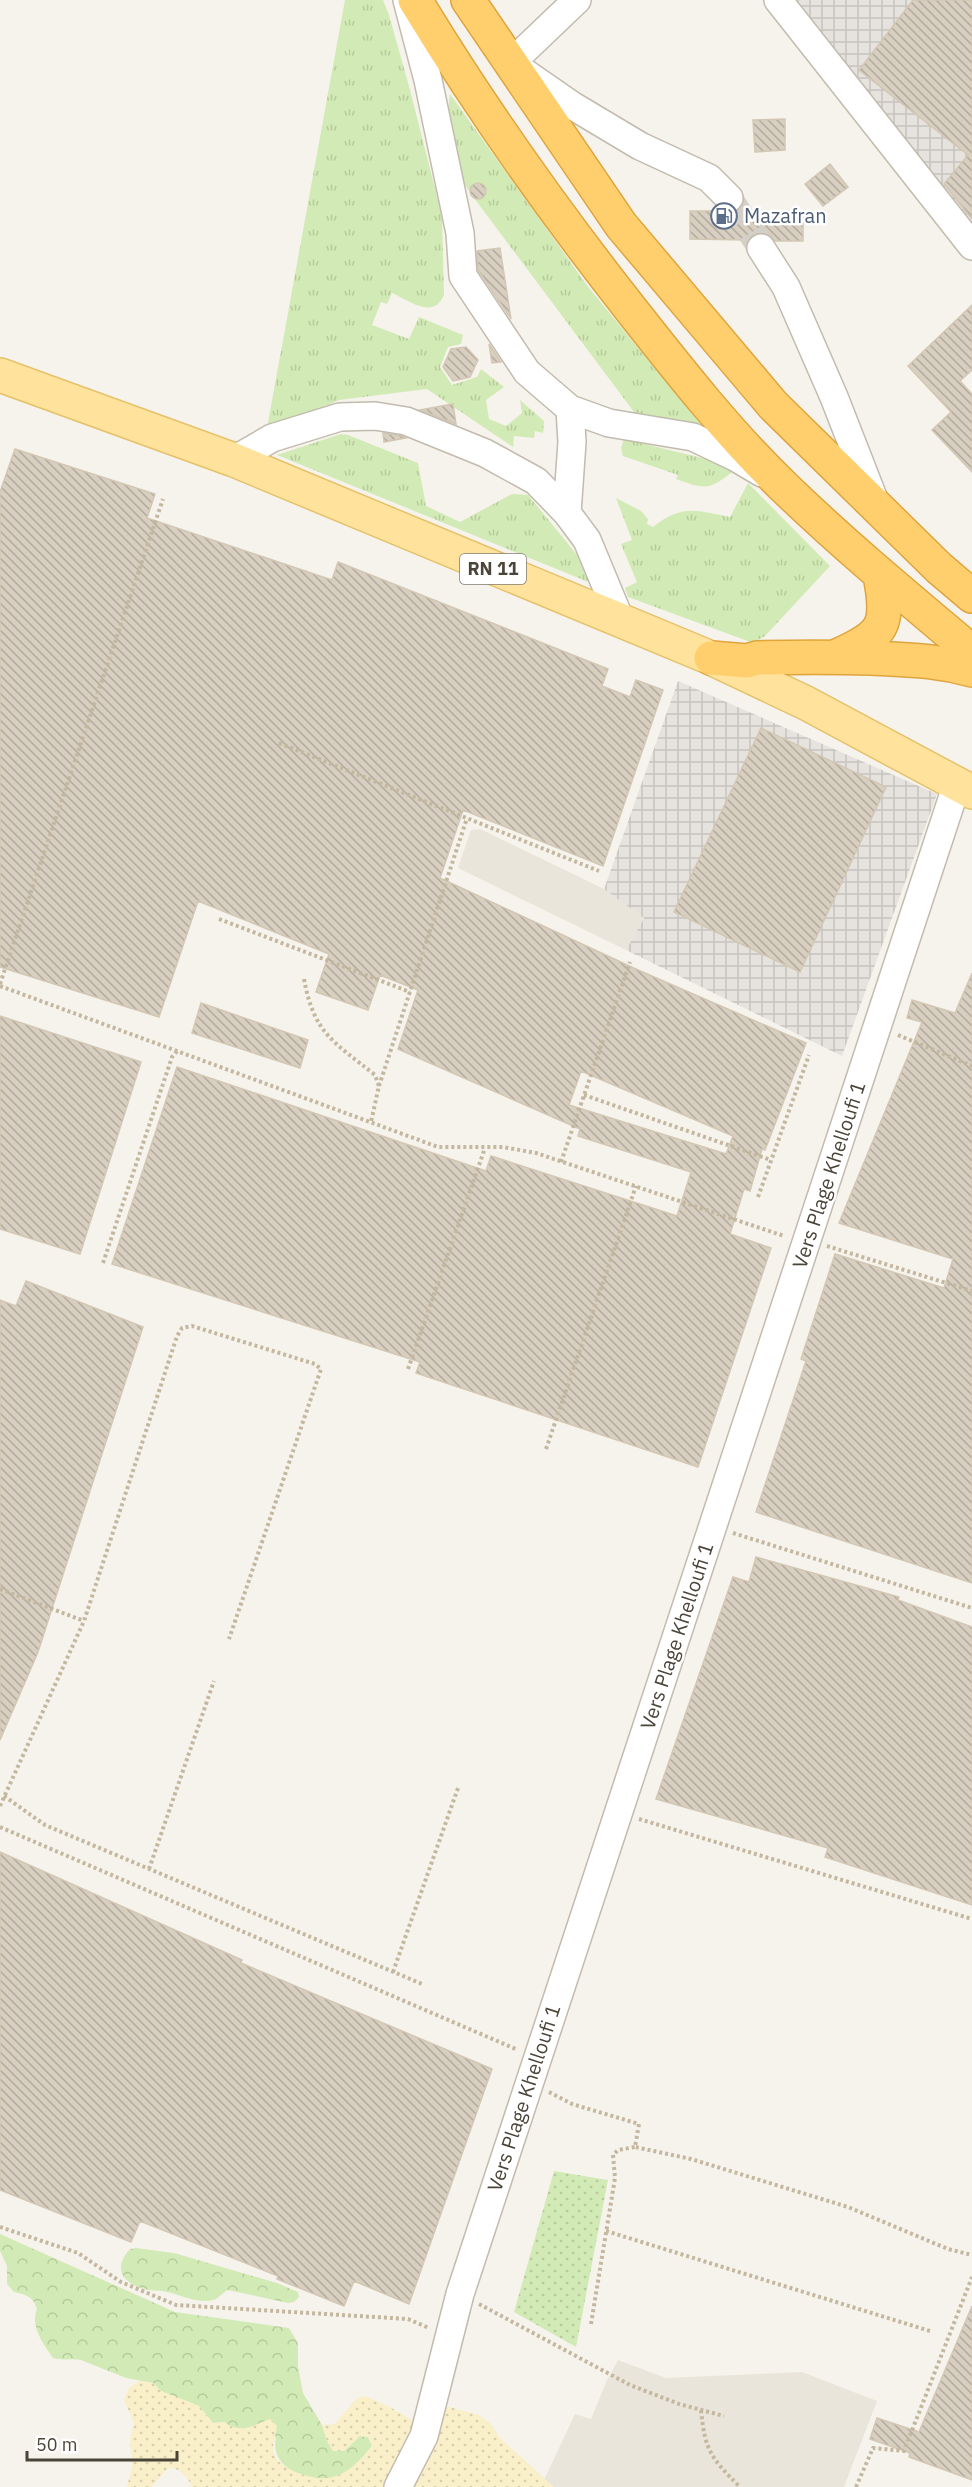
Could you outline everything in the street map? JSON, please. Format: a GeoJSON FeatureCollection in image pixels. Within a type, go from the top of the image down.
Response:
{"type":"FeatureCollection","features":[{"type":"Feature","properties":{"kind":"highway"},"geometry":{"type":"LineString","coordinates":[[416,0],[458,70],[583,248],[695,392],[783,486],[880,575],[972,652]]}},
{"type":"Feature","properties":{"kind":"highway"},"geometry":{"type":"LineString","coordinates":[[468,0],[621,225],[773,405],[876,503],[939,568],[972,596]]}},
{"type":"Feature","properties":{"kind":"highway"},"geometry":{"type":"LineString","coordinates":[[837,656],[870,639],[883,621],[885,599],[880,575]]}},
{"type":"Feature","properties":{"kind":"highway"},"geometry":{"type":"LineString","coordinates":[[711,658],[747,661],[757,658],[837,656],[930,660],[972,670]]}},
{"type":"Feature","properties":{"kind":"main road","name":"RN 11"},"geometry":{"type":"LineString","coordinates":[[0,375],[234,460],[711,658],[806,703],[965,788]]}},
{"type":"Feature","properties":{"kind":"street"},"geometry":{"type":"LineString","coordinates":[[407,0],[428,80],[460,233],[463,276],[527,372],[570,409],[609,423],[693,437],[735,457],[783,486]]}},
{"type":"Feature","properties":{"kind":"street"},"geometry":{"type":"LineString","coordinates":[[577,0],[511,63],[573,106],[640,146],[709,178],[729,198]]}},
{"type":"Feature","properties":{"kind":"street"},"geometry":{"type":"LineString","coordinates":[[778,0],[972,246]]}},
{"type":"Feature","properties":{"kind":"street"},"geometry":{"type":"LineString","coordinates":[[761,248],[786,287],[834,397],[876,503]]}},
{"type":"Feature","properties":{"kind":"street"},"geometry":{"type":"LineString","coordinates":[[567,513],[572,442],[570,409]]}},
{"type":"Feature","properties":{"kind":"street"},"geometry":{"type":"LineString","coordinates":[[234,460],[272,438],[340,417],[406,421],[485,453],[536,481],[567,513],[587,540],[621,622]]}},
{"type":"Feature","properties":{"kind":"street","name":"Vers Plage Khelloufi 1"},"geometry":{"type":"LineString","coordinates":[[398,2487],[424,2436],[459,2294],[878,1027],[965,788]]}},
{"type":"Feature","properties":{"kind":"path"},"geometry":{"type":"LineString","coordinates":[[163,499],[0,985],[438,1147],[503,1148],[536,1153],[806,1244],[832,1247],[972,1291]]}},
{"type":"Feature","properties":{"kind":"path"},"geometry":{"type":"LineString","coordinates":[[279,743],[599,871]]}},
{"type":"Feature","properties":{"kind":"path"},"geometry":{"type":"LineString","coordinates":[[371,1122],[379,1086],[467,818]]}},
{"type":"Feature","properties":{"kind":"path"},"geometry":{"type":"LineString","coordinates":[[219,919],[410,992]]}},
{"type":"Feature","properties":{"kind":"path"},"geometry":{"type":"LineString","coordinates":[[561,1161],[630,962]]}},
{"type":"Feature","properties":{"kind":"path"},"geometry":{"type":"LineString","coordinates":[[304,979],[313,1014],[321,1028],[375,1075],[379,1086]]}},
{"type":"Feature","properties":{"kind":"path"},"geometry":{"type":"LineString","coordinates":[[878,1027],[972,1066]]}},
{"type":"Feature","properties":{"kind":"path"},"geometry":{"type":"LineString","coordinates":[[103,1263],[172,1057],[177,1051]]}},
{"type":"Feature","properties":{"kind":"path"},"geometry":{"type":"LineString","coordinates":[[758,1197],[809,1055]]}},
{"type":"Feature","properties":{"kind":"path"},"geometry":{"type":"LineString","coordinates":[[584,1095],[771,1160]]}},
{"type":"Feature","properties":{"kind":"path"},"geometry":{"type":"LineString","coordinates":[[408,1370],[485,1148]]}},
{"type":"Feature","properties":{"kind":"path"},"geometry":{"type":"LineString","coordinates":[[546,1449],[636,1186]]}},
{"type":"Feature","properties":{"kind":"path"},"geometry":{"type":"LineString","coordinates":[[0,1806],[84,1621],[177,1336],[182,1328],[192,1326],[315,1364],[321,1369],[229,1639]]}},
{"type":"Feature","properties":{"kind":"path"},"geometry":{"type":"LineString","coordinates":[[714,1524],[728,1532],[972,1608]]}},
{"type":"Feature","properties":{"kind":"path"},"geometry":{"type":"LineString","coordinates":[[0,1589],[84,1621]]}},
{"type":"Feature","properties":{"kind":"path"},"geometry":{"type":"LineString","coordinates":[[149,1869],[214,1681]]}},
{"type":"Feature","properties":{"kind":"path"},"geometry":{"type":"LineString","coordinates":[[393,1972],[458,1788]]}},
{"type":"Feature","properties":{"kind":"path"},"geometry":{"type":"LineString","coordinates":[[4,1796],[45,1825],[422,1984]]}},
{"type":"Feature","properties":{"kind":"path"},"geometry":{"type":"LineString","coordinates":[[618,1813],[972,1919]]}},
{"type":"Feature","properties":{"kind":"path"},"geometry":{"type":"LineString","coordinates":[[0,1827],[534,2070],[572,2104],[639,2124],[635,2147]]}},
{"type":"Feature","properties":{"kind":"path"},"geometry":{"type":"LineString","coordinates":[[591,2324],[615,2178],[613,2155],[618,2150],[635,2147],[691,2159],[848,2207],[948,2249],[972,2254]]}},
{"type":"Feature","properties":{"kind":"path"},"geometry":{"type":"LineString","coordinates":[[0,2227],[78,2253],[121,2282],[176,2305],[408,2319],[421,2323],[448,2340]]}},
{"type":"Feature","properties":{"kind":"path"},"geometry":{"type":"LineString","coordinates":[[606,2231],[930,2331]]}},
{"type":"Feature","properties":{"kind":"path"},"geometry":{"type":"LineString","coordinates":[[856,2487],[873,2448],[904,2451],[972,2277]]}},
{"type":"Feature","properties":{"kind":"path"},"geometry":{"type":"LineString","coordinates":[[459,2294],[630,2385],[724,2416]]}},
{"type":"Feature","properties":{"kind":"path"},"geometry":{"type":"LineString","coordinates":[[701,2410],[705,2444],[714,2461],[740,2487]]}},
{"type":"Feature","properties":{"kind":"shaded area"},"geometry":{"type":"Polygon","coordinates":[[[797,0],[972,0],[972,236],[797,0]]]}},
{"type":"Feature","properties":{"kind":"shaded area"},"geometry":{"type":"Polygon","coordinates":[[[678,681],[937,794],[842,1056],[626,950],[644,918],[604,889],[678,681]]]}},
{"type":"Feature","properties":{"kind":"shaded area"},"geometry":{"type":"Polygon","coordinates":[[[480,829],[604,889],[644,918],[626,950],[458,868],[471,830],[480,829]]]}},
{"type":"Feature","properties":{"kind":"shaded area"},"geometry":{"type":"Polygon","coordinates":[[[618,2360],[666,2378],[802,2372],[877,2401],[844,2487],[554,2487],[544,2480],[575,2414],[591,2419],[618,2360]]]}},
{"type":"Feature","properties":{"kind":"green space"},"geometry":{"type":"Polygon","coordinates":[[[345,0],[383,0],[410,90],[442,216],[444,295],[434,306],[427,307],[413,304],[392,293],[387,304],[381,302],[372,325],[409,339],[419,317],[463,335],[461,344],[448,347],[440,367],[452,385],[477,377],[481,369],[504,387],[486,400],[489,419],[506,426],[522,413],[520,400],[544,421],[543,433],[535,431],[534,438],[514,436],[513,447],[427,389],[339,400],[273,432],[267,428],[345,0]]]}},
{"type":"Feature","properties":{"kind":"green space"},"geometry":{"type":"Polygon","coordinates":[[[450,94],[589,288],[703,427],[699,429],[637,416],[474,198],[483,196],[486,191],[484,186],[474,183],[469,191],[459,170],[452,144],[449,117],[450,94]]]}},
{"type":"Feature","properties":{"kind":"green space"},"geometry":{"type":"Polygon","coordinates":[[[341,434],[418,463],[426,506],[460,522],[512,494],[528,495],[592,573],[591,583],[277,455],[341,434]]]}},
{"type":"Feature","properties":{"kind":"green space"},"geometry":{"type":"Polygon","coordinates":[[[624,439],[714,461],[732,472],[712,485],[693,485],[676,479],[678,475],[623,456],[621,448],[624,439]]]}},
{"type":"Feature","properties":{"kind":"green space"},"geometry":{"type":"Polygon","coordinates":[[[748,483],[830,566],[765,636],[753,643],[628,597],[625,588],[637,582],[621,544],[632,540],[616,498],[641,511],[648,519],[647,524],[653,527],[681,512],[708,512],[730,517],[748,483]]]}},
{"type":"Feature","properties":{"kind":"green space"},"geometry":{"type":"Polygon","coordinates":[[[554,2171],[608,2180],[576,2347],[514,2312],[554,2171]]]}},
{"type":"Feature","properties":{"kind":"green space"},"geometry":{"type":"Polygon","coordinates":[[[0,2234],[175,2312],[289,2328],[298,2343],[298,2366],[303,2393],[322,2425],[327,2441],[344,2451],[360,2436],[368,2437],[372,2446],[352,2469],[338,2479],[328,2481],[305,2477],[295,2473],[279,2458],[275,2449],[276,2438],[262,2422],[243,2429],[224,2422],[213,2423],[199,2406],[161,2391],[153,2383],[126,2378],[81,2360],[53,2358],[36,2328],[37,2309],[33,2301],[25,2295],[14,2292],[7,2284],[7,2266],[0,2251],[0,2234]]]}},
{"type":"Feature","properties":{"kind":"green space"},"geometry":{"type":"Polygon","coordinates":[[[130,2249],[174,2253],[277,2283],[298,2292],[299,2297],[294,2302],[288,2303],[228,2290],[215,2299],[201,2301],[165,2291],[140,2288],[127,2280],[121,2270],[124,2257],[130,2249]]]}},
{"type":"Feature","properties":{"kind":"sand"},"geometry":{"type":"Polygon","coordinates":[[[139,2381],[153,2383],[161,2391],[199,2406],[213,2423],[224,2422],[236,2428],[242,2428],[270,2419],[277,2426],[273,2449],[277,2459],[291,2470],[316,2478],[327,2478],[345,2472],[372,2446],[368,2437],[360,2436],[344,2451],[333,2451],[327,2441],[322,2425],[335,2424],[356,2399],[363,2396],[377,2401],[417,2424],[387,2487],[192,2487],[183,2473],[177,2469],[168,2468],[151,2487],[127,2487],[132,2466],[130,2439],[134,2423],[124,2400],[129,2388],[139,2381]]]}},
{"type":"Feature","properties":{"kind":"sand"},"geometry":{"type":"Polygon","coordinates":[[[442,2405],[479,2415],[492,2425],[500,2438],[554,2487],[408,2487],[442,2405]]]}},
{"type":"Feature","properties":{"kind":"building"},"geometry":{"type":"Polygon","coordinates":[[[913,0],[972,0],[972,219],[944,184],[968,155],[859,70],[913,0]]]}},
{"type":"Feature","properties":{"kind":"building"},"geometry":{"type":"Polygon","coordinates":[[[785,119],[785,150],[755,152],[753,120],[785,119]]]}},
{"type":"Feature","properties":{"kind":"building"},"geometry":{"type":"Polygon","coordinates":[[[830,164],[848,187],[823,206],[805,184],[830,164]]]}},
{"type":"Feature","properties":{"kind":"building"},"geometry":{"type":"Polygon","coordinates":[[[475,183],[481,183],[486,191],[484,197],[475,199],[470,194],[470,188],[475,183]]]}},
{"type":"Feature","properties":{"kind":"building"},"geometry":{"type":"Polygon","coordinates":[[[690,211],[803,213],[803,241],[775,241],[769,234],[761,232],[753,234],[747,240],[690,239],[690,211]]]}},
{"type":"Feature","properties":{"kind":"building"},"geometry":{"type":"Polygon","coordinates":[[[500,248],[511,319],[478,270],[477,251],[500,248]]]}},
{"type":"Feature","properties":{"kind":"building"},"geometry":{"type":"Polygon","coordinates":[[[972,305],[972,370],[960,381],[972,394],[972,472],[932,430],[951,412],[908,366],[972,305]]]}},
{"type":"Feature","properties":{"kind":"building"},"geometry":{"type":"Polygon","coordinates":[[[489,344],[501,362],[492,363],[489,344]]]}},
{"type":"Feature","properties":{"kind":"building"},"geometry":{"type":"Polygon","coordinates":[[[466,347],[478,360],[470,377],[453,381],[443,367],[451,349],[466,347]]]}},
{"type":"Feature","properties":{"kind":"building"},"geometry":{"type":"Polygon","coordinates":[[[453,404],[456,424],[420,410],[453,404]]]}},
{"type":"Feature","properties":{"kind":"building"},"geometry":{"type":"Polygon","coordinates":[[[383,433],[402,436],[406,438],[384,442],[383,433]]]}},
{"type":"Feature","properties":{"kind":"building"},"geometry":{"type":"Polygon","coordinates":[[[15,449],[155,494],[147,518],[332,580],[338,562],[608,669],[602,686],[630,697],[636,680],[663,690],[603,866],[463,810],[440,878],[638,970],[806,1043],[765,1150],[762,1149],[750,1191],[744,1189],[730,1234],[771,1248],[698,1467],[416,1373],[420,1362],[112,1264],[177,1067],[486,1171],[491,1156],[677,1216],[691,1172],[578,1136],[580,1129],[398,1049],[418,990],[380,975],[368,1010],[316,992],[329,954],[198,901],[159,1017],[0,967],[0,492],[15,449]],[[581,1071],[569,1105],[726,1154],[733,1136],[581,1071]]]}},
{"type":"Feature","properties":{"kind":"building"},"geometry":{"type":"Polygon","coordinates":[[[761,728],[886,787],[800,972],[674,912],[761,728]]]}},
{"type":"Feature","properties":{"kind":"building"},"geometry":{"type":"Polygon","coordinates":[[[972,973],[972,1583],[756,1512],[806,1361],[801,1359],[835,1254],[944,1288],[953,1259],[839,1223],[922,1022],[907,1018],[912,1000],[955,1013],[972,973]]]}},
{"type":"Feature","properties":{"kind":"building"},"geometry":{"type":"Polygon","coordinates":[[[201,1003],[308,1040],[300,1068],[192,1033],[201,1003]]]}},
{"type":"Feature","properties":{"kind":"building"},"geometry":{"type":"Polygon","coordinates":[[[0,1016],[141,1062],[80,1254],[0,1229],[0,1016]]]}},
{"type":"Feature","properties":{"kind":"building"},"geometry":{"type":"Polygon","coordinates":[[[26,1281],[143,1327],[38,1652],[0,1740],[0,1300],[16,1306],[26,1281]]]}},
{"type":"Feature","properties":{"kind":"building"},"geometry":{"type":"Polygon","coordinates":[[[756,1557],[899,1597],[898,1600],[972,1627],[972,1905],[825,1857],[828,1848],[656,1799],[733,1577],[749,1582],[756,1557]]]}},
{"type":"Feature","properties":{"kind":"building"},"geometry":{"type":"Polygon","coordinates":[[[0,1852],[242,1960],[241,1963],[492,2069],[409,2304],[354,2281],[344,2306],[277,2279],[278,2276],[140,2221],[131,2242],[0,2190],[0,1852]]]}},
{"type":"Feature","properties":{"kind":"building"},"geometry":{"type":"Polygon","coordinates":[[[972,2306],[972,2480],[909,2457],[910,2453],[870,2439],[877,2418],[919,2432],[972,2306]]]}},
{"type":"Feature","properties":{"kind":"tunnel"},"geometry":{"type":"LineString","coordinates":[[729,198],[761,248]]}},
{"type":"Feature","properties":{"kind":"place","name":"Mazafran"},"geometry":{"type":"Point","coordinates":[724,216]}}]}
